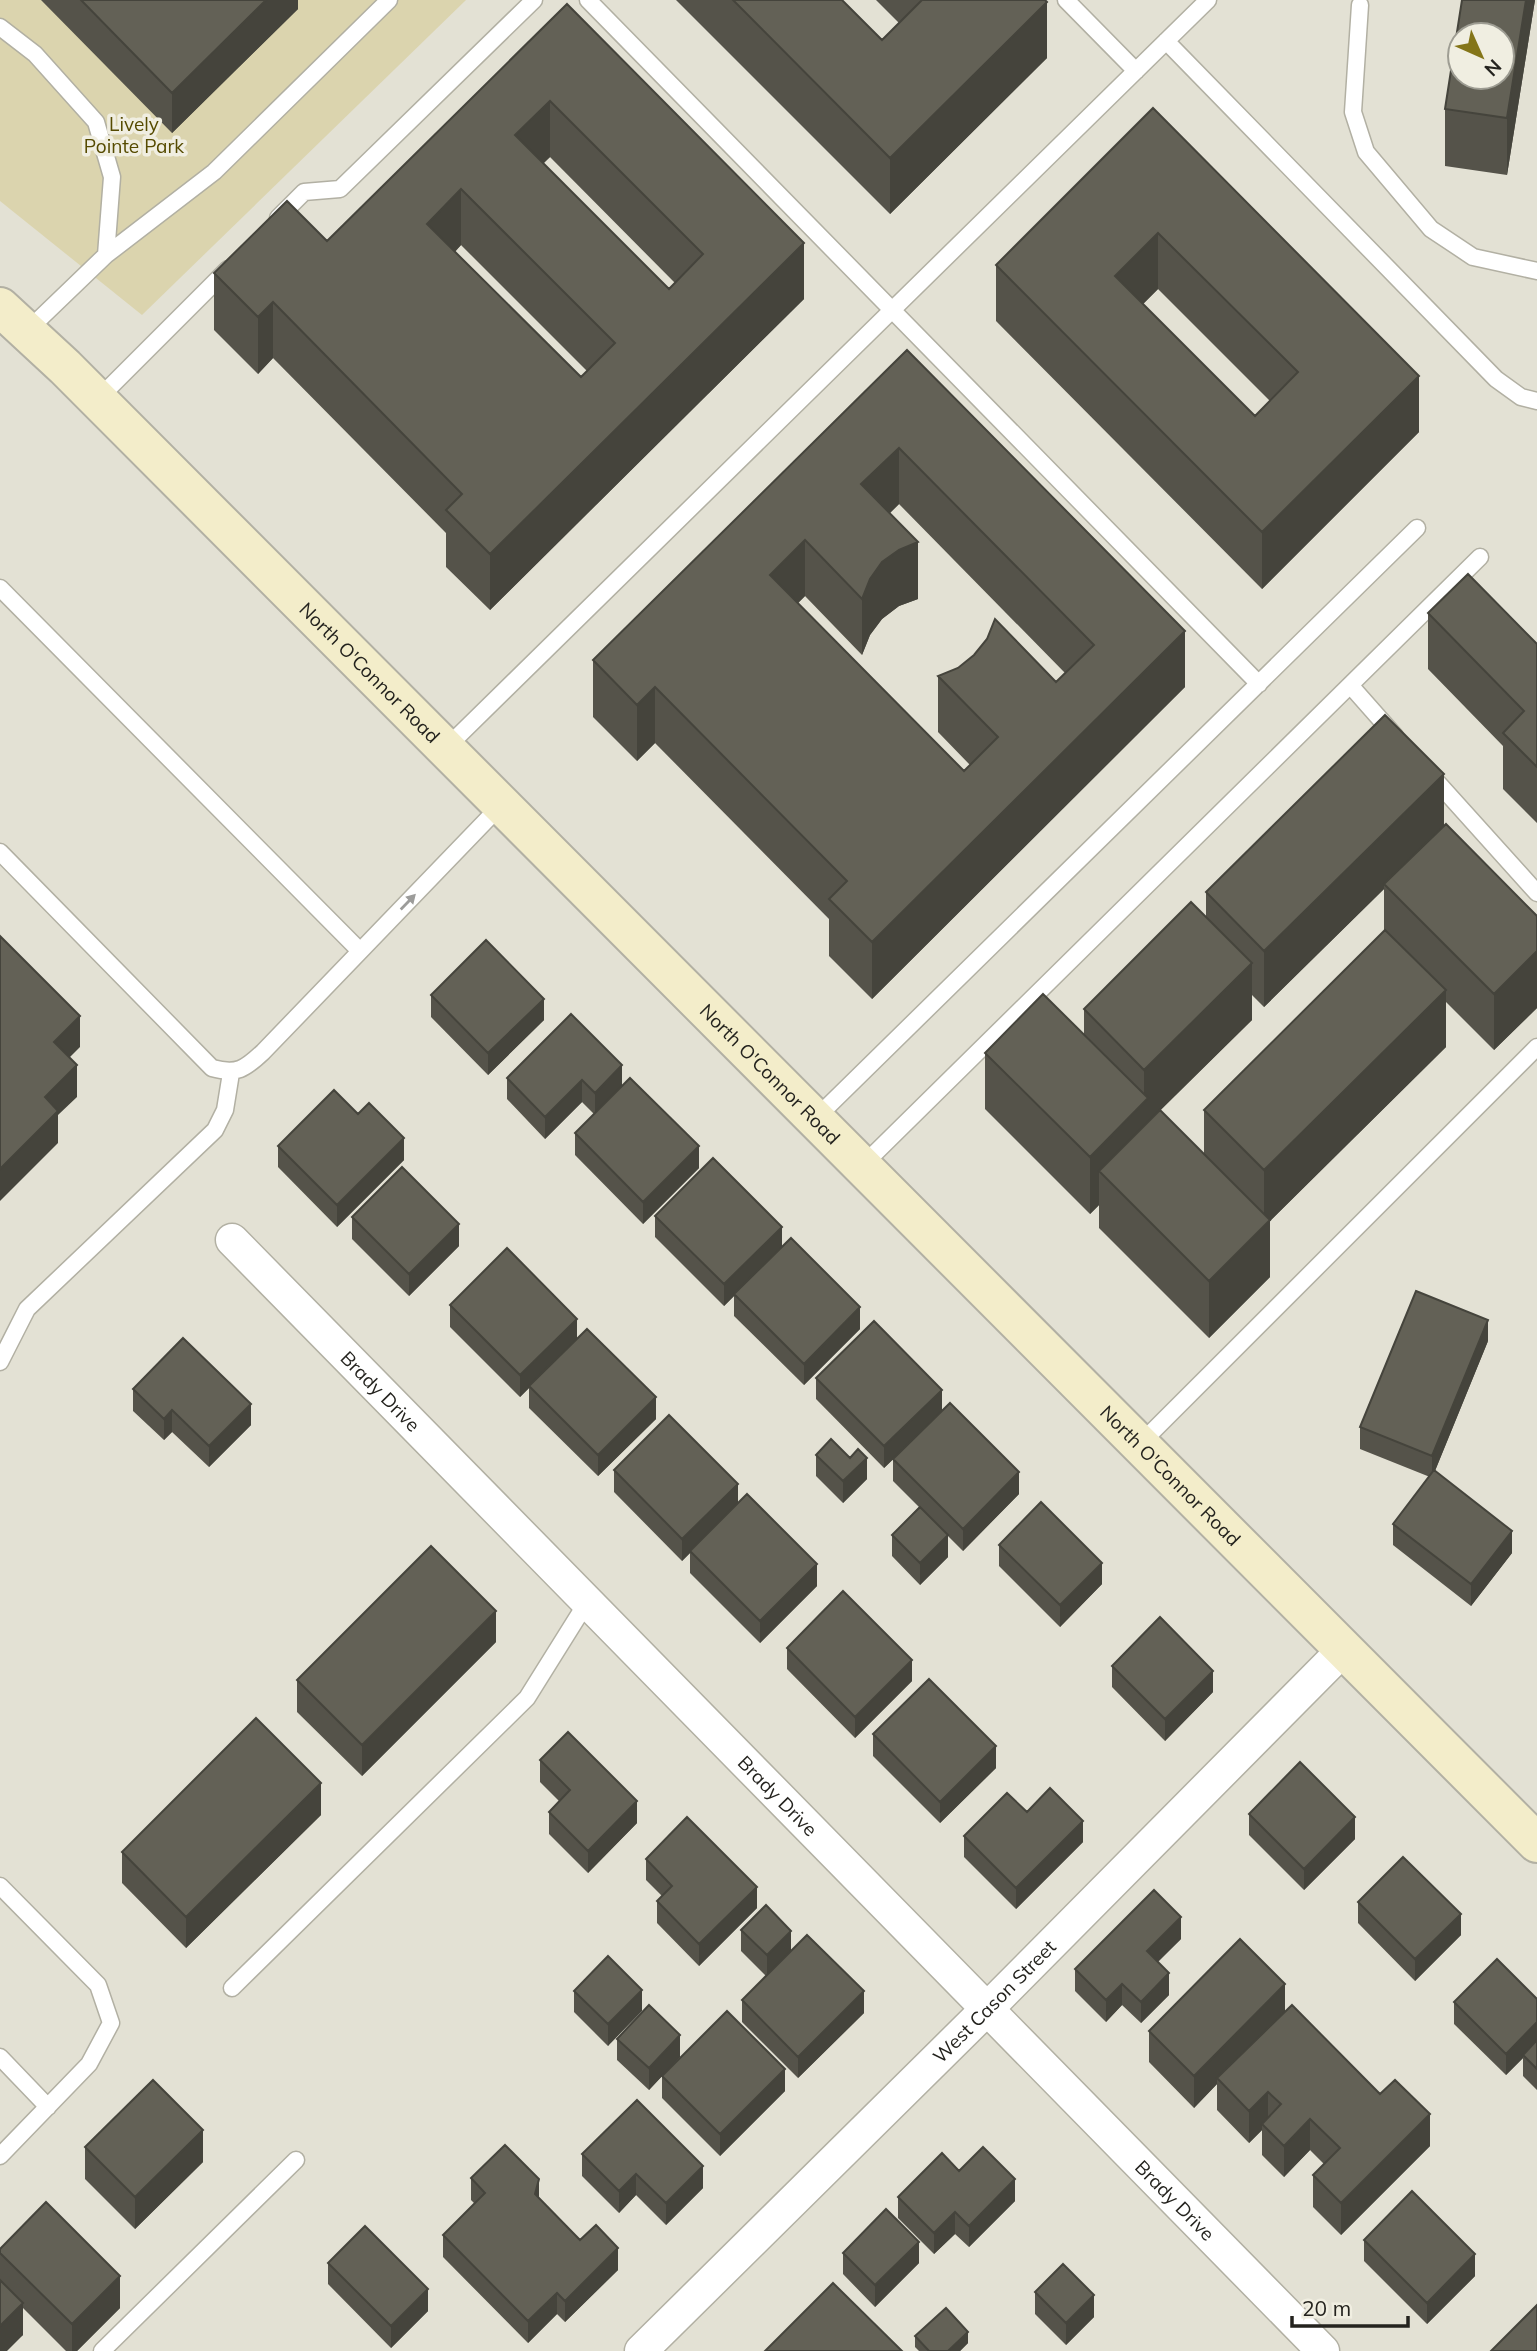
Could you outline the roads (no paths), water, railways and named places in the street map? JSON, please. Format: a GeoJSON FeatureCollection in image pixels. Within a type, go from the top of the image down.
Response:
{"type":"FeatureCollection","features":[{"type":"Feature","properties":{"kind":"main road","name":"North O'Connor Road"},"geometry":{"type":"LineString","coordinates":[[13,319],[447,747],[1537,1843]]}},
{"type":"Feature","properties":{"kind":"street","name":"Brady Drive"},"geometry":{"type":"LineString","coordinates":[[232,1240],[1323,2351]]}},
{"type":"Feature","properties":{"kind":"street","name":"West Cason Street"},"geometry":{"type":"LineString","coordinates":[[641,2351],[987,2009],[1344,1649]]}},
{"type":"Feature","properties":{"kind":"lane"},"geometry":{"type":"LineString","coordinates":[[13,319],[106,255],[214,172],[389,0]]}},
{"type":"Feature","properties":{"kind":"lane"},"geometry":{"type":"LineString","coordinates":[[265,231],[304,192],[340,189],[534,0]]}},
{"type":"Feature","properties":{"kind":"lane"},"geometry":{"type":"LineString","coordinates":[[588,0],[1259,684]]}},
{"type":"Feature","properties":{"kind":"lane"},"geometry":{"type":"LineString","coordinates":[[1066,0],[1136,71]]}},
{"type":"Feature","properties":{"kind":"lane"},"geometry":{"type":"LineString","coordinates":[[447,747],[1208,0]]}},
{"type":"Feature","properties":{"kind":"lane"},"geometry":{"type":"LineString","coordinates":[[1360,5],[1353,112],[1366,152],[1431,229],[1473,257],[1537,271]]}},
{"type":"Feature","properties":{"kind":"lane"},"geometry":{"type":"LineString","coordinates":[[0,27],[35,54],[96,122],[112,177],[106,255]]}},
{"type":"Feature","properties":{"kind":"lane"},"geometry":{"type":"LineString","coordinates":[[1167,41],[1496,379],[1521,397],[1537,401]]}},
{"type":"Feature","properties":{"kind":"lane"},"geometry":{"type":"LineString","coordinates":[[98,400],[236,260]]}},
{"type":"Feature","properties":{"kind":"lane"},"geometry":{"type":"LineString","coordinates":[[816,1118],[1417,528]]}},
{"type":"Feature","properties":{"kind":"lane"},"geometry":{"type":"LineString","coordinates":[[863,1165],[1480,557]]}},
{"type":"Feature","properties":{"kind":"lane"},"geometry":{"type":"LineString","coordinates":[[0,588],[360,951]]}},
{"type":"Feature","properties":{"kind":"lane"},"geometry":{"type":"LineString","coordinates":[[1350,685],[1537,893]]}},
{"type":"Feature","properties":{"kind":"lane"},"geometry":{"type":"LineString","coordinates":[[0,852],[212,1068],[231,1073],[243,1071],[503,803]]}},
{"type":"Feature","properties":{"kind":"lane"},"geometry":{"type":"LineString","coordinates":[[1140,1444],[1537,1047]]}},
{"type":"Feature","properties":{"kind":"lane"},"geometry":{"type":"LineString","coordinates":[[0,1362],[27,1309],[215,1130],[225,1110],[231,1073]]}},
{"type":"Feature","properties":{"kind":"lane"},"geometry":{"type":"LineString","coordinates":[[232,1988],[527,1698],[587,1602]]}},
{"type":"Feature","properties":{"kind":"lane"},"geometry":{"type":"LineString","coordinates":[[0,1886],[98,1986],[111,2023],[89,2064],[0,2156]]}},
{"type":"Feature","properties":{"kind":"lane"},"geometry":{"type":"LineString","coordinates":[[0,2057],[48,2107]]}},
{"type":"Feature","properties":{"kind":"lane"},"geometry":{"type":"LineString","coordinates":[[102,2351],[296,2160]]}},
{"type":"Feature","properties":{"kind":"park label","name":"Lively Pointe Park"},"geometry":{"type":"Point","coordinates":[134,135]}}]}
